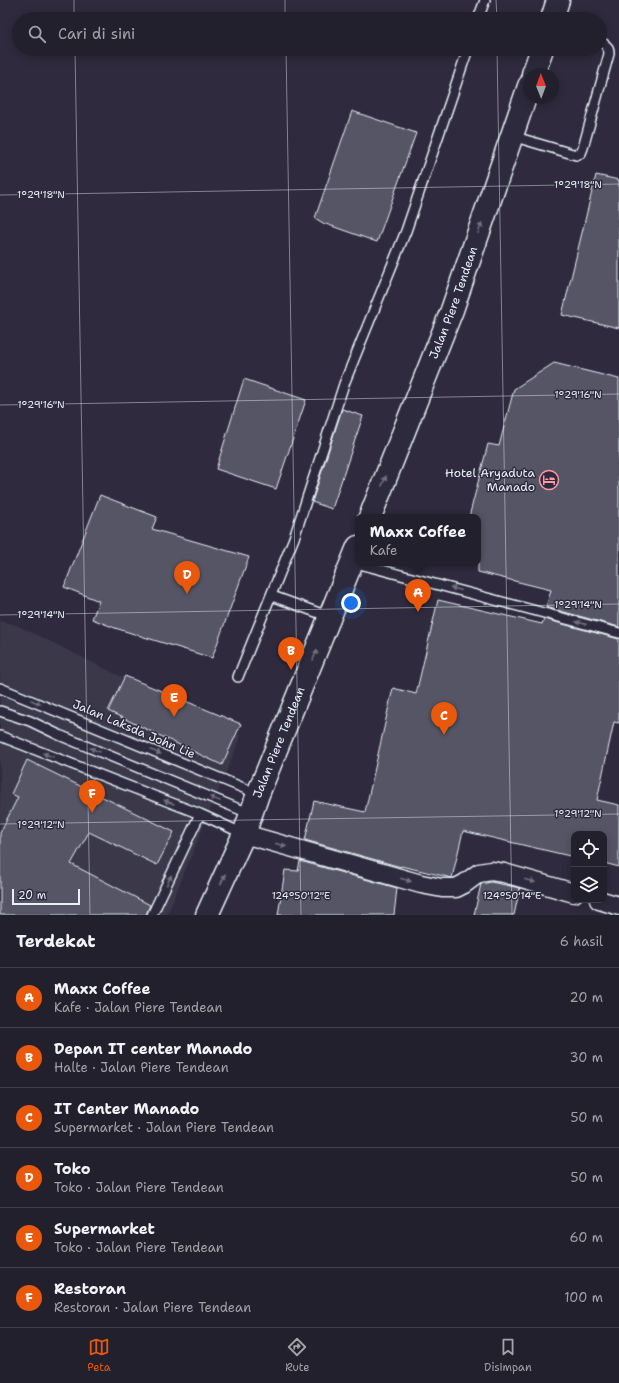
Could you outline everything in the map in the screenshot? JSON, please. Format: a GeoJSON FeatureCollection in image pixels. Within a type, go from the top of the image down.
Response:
{"type":"FeatureCollection","features":[{"type":"Feature","properties":{"kind":"highway"},"geometry":{"type":"LineString","coordinates":[[554,12],[558,0]]}},
{"type":"Feature","properties":{"kind":"highway"},"geometry":{"type":"LineString","coordinates":[[535,68],[539,56]]}},
{"type":"Feature","properties":{"kind":"highway","name":"Jalan Piere Tendean"},"geometry":{"type":"LineString","coordinates":[[371,514],[452,310],[523,104]]}},
{"type":"Feature","properties":{"kind":"highway","name":"Jalan Piere Tendean"},"geometry":{"type":"LineString","coordinates":[[207,915],[244,834],[254,804],[355,554]]}},
{"type":"Feature","properties":{"kind":"street"},"geometry":{"type":"LineString","coordinates":[[244,834],[421,884],[442,888],[456,888],[479,873],[491,871],[504,873],[571,892]]}},
{"type":"Feature","properties":{"kind":"street"},"geometry":{"type":"LineString","coordinates":[[607,902],[619,906]]}},
{"type":"Feature","properties":{"kind":"lane"},"geometry":{"type":"LineString","coordinates":[[481,12],[485,0]]}},
{"type":"Feature","properties":{"kind":"lane"},"geometry":{"type":"LineString","coordinates":[[512,136],[576,155],[580,153],[584,148],[609,54],[609,48],[607,45]]}},
{"type":"Feature","properties":{"kind":"lane"},"geometry":{"type":"LineString","coordinates":[[238,677],[272,596],[294,538],[344,384],[406,231],[466,56]]}},
{"type":"Feature","properties":{"kind":"lane"},"geometry":{"type":"LineString","coordinates":[[395,566],[619,633]]}},
{"type":"Feature","properties":{"kind":"lane"},"geometry":{"type":"LineString","coordinates":[[272,596],[330,617]]}},
{"type":"Feature","properties":{"kind":"lane","name":"Jalan Laksda John Lie"},"geometry":{"type":"LineString","coordinates":[[0,688],[254,804]]}},
{"type":"Feature","properties":{"kind":"lane"},"geometry":{"type":"LineString","coordinates":[[0,711],[66,738],[254,804]]}},
{"type":"Feature","properties":{"kind":"lane"},"geometry":{"type":"LineString","coordinates":[[0,736],[200,814],[244,834]]}},
{"type":"Feature","properties":{"kind":"lane"},"geometry":{"type":"LineString","coordinates":[[152,915],[200,814]]}},
{"type":"Feature","properties":{"kind":"shaded area"},"geometry":{"type":"Polygon","coordinates":[[[0,621],[17,625],[241,736],[167,915],[0,915],[0,621]]]}},
{"type":"Feature","properties":{"kind":"building"},"geometry":{"type":"Polygon","coordinates":[[[352,111],[416,133],[377,242],[323,223],[315,218],[352,111]]]}},
{"type":"Feature","properties":{"kind":"building"},"geometry":{"type":"Polygon","coordinates":[[[596,175],[619,180],[619,328],[562,315],[596,175]]]}},
{"type":"Feature","properties":{"kind":"building","name":"Hotel Aryaduta Manado"},"geometry":{"type":"Polygon","coordinates":[[[554,363],[619,379],[619,627],[546,607],[551,590],[478,572],[478,566],[481,566],[481,514],[470,514],[488,444],[499,446],[514,389],[554,363]]]}},
{"type":"Feature","properties":{"kind":"building"},"geometry":{"type":"Polygon","coordinates":[[[244,379],[306,400],[276,489],[216,469],[244,379]]]}},
{"type":"Feature","properties":{"kind":"building"},"geometry":{"type":"Polygon","coordinates":[[[342,409],[363,416],[332,509],[312,502],[342,409]]]}},
{"type":"Feature","properties":{"kind":"building"},"geometry":{"type":"Polygon","coordinates":[[[100,495],[157,517],[152,529],[249,557],[212,658],[115,628],[92,619],[99,601],[64,587],[100,495]]]}},
{"type":"Feature","properties":{"kind":"building"},"geometry":{"type":"Polygon","coordinates":[[[438,600],[542,624],[544,619],[619,639],[619,723],[614,722],[597,800],[619,805],[619,867],[607,864],[607,831],[571,831],[571,856],[463,831],[452,878],[401,867],[305,840],[314,801],[365,812],[393,688],[416,694],[438,600]]]}},
{"type":"Feature","properties":{"kind":"building"},"geometry":{"type":"Polygon","coordinates":[[[125,676],[241,724],[222,765],[108,711],[125,676]]]}},
{"type":"Feature","properties":{"kind":"building"},"geometry":{"type":"Polygon","coordinates":[[[27,760],[174,832],[157,865],[89,832],[71,864],[150,905],[146,915],[0,915],[0,833],[18,797],[11,794],[27,760]]]}},
{"type":"Feature","properties":{"kind":"building"},"geometry":{"type":"Polygon","coordinates":[[[300,861],[397,888],[394,915],[278,915],[285,870],[298,871],[300,861]]]}},
{"type":"Feature","properties":{"kind":"building"},"geometry":{"type":"Polygon","coordinates":[[[491,882],[520,888],[514,915],[474,915],[481,884],[491,882]]]}},
{"type":"Feature","properties":{"kind":"place","name":"Hotel Aryaduta Manado"},"geometry":{"type":"Point","coordinates":[549,480]}},
{"type":"Feature","properties":{"kind":"place","name":"Toko"},"geometry":{"type":"Point","coordinates":[187,594]}},
{"type":"Feature","properties":{"kind":"place","name":"Maxx Coffee"},"geometry":{"type":"Point","coordinates":[418,612]}},
{"type":"Feature","properties":{"kind":"place","name":"Depan IT center Manado"},"geometry":{"type":"Point","coordinates":[291,670]}},
{"type":"Feature","properties":{"kind":"place","name":"Supermarket"},"geometry":{"type":"Point","coordinates":[174,717]}},
{"type":"Feature","properties":{"kind":"place","name":"IT Center Manado"},"geometry":{"type":"Point","coordinates":[444,735]}},
{"type":"Feature","properties":{"kind":"place","name":"Restoran"},"geometry":{"type":"Point","coordinates":[92,813]}}]}
